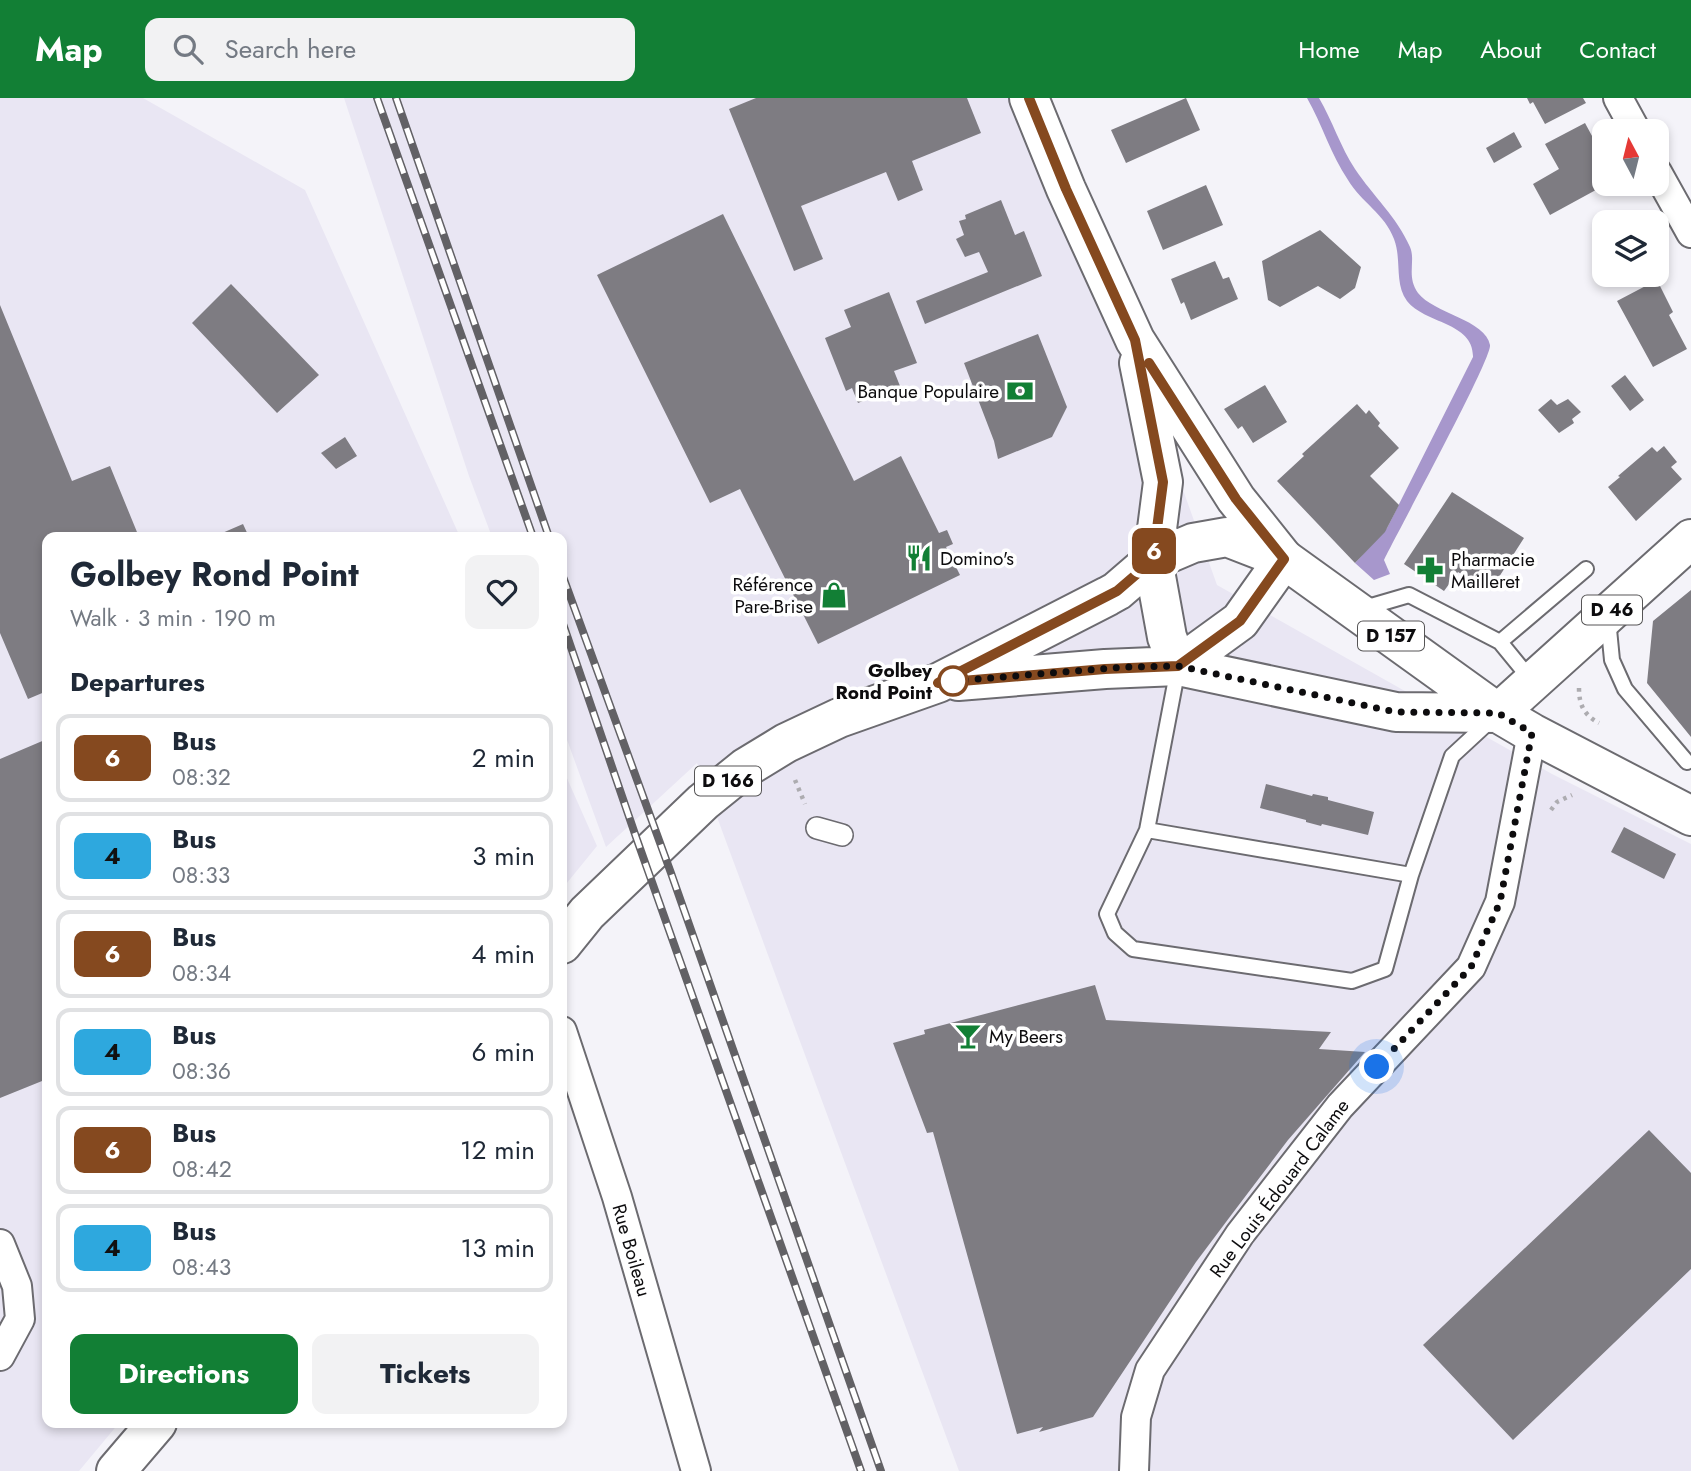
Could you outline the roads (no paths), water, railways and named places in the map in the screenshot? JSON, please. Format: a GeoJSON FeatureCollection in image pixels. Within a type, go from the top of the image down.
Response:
{"type":"FeatureCollection","features":[{"type":"Feature","properties":{"kind":"main road","name":"D 157"},"geometry":{"type":"LineString","coordinates":[[1030,98],[1066,189],[1135,340],[1236,499],[1284,559],[1498,713],[1691,816]]}},
{"type":"Feature","properties":{"kind":"main road","name":"D 157"},"geometry":{"type":"LineString","coordinates":[[1135,340],[1163,482],[1153,560],[1167,636],[1178,666],[1396,712],[1498,713]]}},
{"type":"Feature","properties":{"kind":"main road","name":"D 166"},"geometry":{"type":"LineString","coordinates":[[567,938],[587,913],[703,802],[745,768],[780,747],[838,718],[938,683],[1117,591],[1153,560],[1193,543],[1227,537],[1284,559]]}},
{"type":"Feature","properties":{"kind":"main road","name":"D 46"},"geometry":{"type":"LineString","coordinates":[[1498,713],[1691,539]]}},
{"type":"Feature","properties":{"kind":"main road"},"geometry":{"type":"LineString","coordinates":[[1178,666],[1240,621],[1284,559]]}},
{"type":"Feature","properties":{"kind":"main road","name":"D 166"},"geometry":{"type":"LineString","coordinates":[[938,683],[1105,669],[1178,666]]}},
{"type":"Feature","properties":{"kind":"main road"},"geometry":{"type":"LineString","coordinates":[[116,1471],[153,1428]]}},
{"type":"Feature","properties":{"kind":"street"},"geometry":{"type":"LineString","coordinates":[[1618,98],[1629,119]]}},
{"type":"Feature","properties":{"kind":"street"},"geometry":{"type":"LineString","coordinates":[[1670,195],[1691,233]]}},
{"type":"Feature","properties":{"kind":"street","name":"Rue Louis Édouard Calame"},"geometry":{"type":"LineString","coordinates":[[1135,1471],[1136,1418],[1150,1370],[1240,1234],[1340,1106],[1471,967],[1500,902],[1532,733]]}},
{"type":"Feature","properties":{"kind":"street"},"geometry":{"type":"LineString","coordinates":[[817,828],[842,835]]}},
{"type":"Feature","properties":{"kind":"street","name":"Rue Boileau"},"geometry":{"type":"LineString","coordinates":[[567,1046],[617,1198],[696,1471]]}},
{"type":"Feature","properties":{"kind":"street"},"geometry":{"type":"LineString","coordinates":[[0,1244],[17,1286],[20,1319],[0,1356]]}},
{"type":"Feature","properties":{"kind":"lane"},"geometry":{"type":"LineString","coordinates":[[1500,642],[1586,569]]}},
{"type":"Feature","properties":{"kind":"lane"},"geometry":{"type":"LineString","coordinates":[[1356,611],[1409,595],[1500,642],[1533,682]]}},
{"type":"Feature","properties":{"kind":"lane"},"geometry":{"type":"LineString","coordinates":[[1608,614],[1612,660],[1626,690],[1687,762]]}},
{"type":"Feature","properties":{"kind":"lane"},"geometry":{"type":"LineString","coordinates":[[1178,666],[1147,830],[1107,914],[1115,933],[1133,949],[1168,955],[1352,981],[1385,970],[1411,875],[1452,756],[1498,713]]}},
{"type":"Feature","properties":{"kind":"lane"},"geometry":{"type":"LineString","coordinates":[[1147,830],[1411,875]]}},
{"type":"Feature","properties":{"kind":"railway"},"geometry":{"type":"LineString","coordinates":[[377,98],[531,532]]}},
{"type":"Feature","properties":{"kind":"railway"},"geometry":{"type":"LineString","coordinates":[[396,98],[547,532]]}},
{"type":"Feature","properties":{"kind":"railway"},"geometry":{"type":"LineString","coordinates":[[567,588],[671,873],[881,1471]]}},
{"type":"Feature","properties":{"kind":"railway"},"geometry":{"type":"LineString","coordinates":[[567,636],[861,1471]]}},
{"type":"Feature","properties":{"kind":"place","name":"Banque Populaire"},"geometry":{"type":"Point","coordinates":[1020,391]}},
{"type":"Feature","properties":{"kind":"place","name":"Domino's"},"geometry":{"type":"Point","coordinates":[919,558]}},
{"type":"Feature","properties":{"kind":"place","name":"Pharmacie Mailleret"},"geometry":{"type":"Point","coordinates":[1430,570]}},
{"type":"Feature","properties":{"kind":"place","name":"Référence Pare-Brise"},"geometry":{"type":"Point","coordinates":[834,595]}},
{"type":"Feature","properties":{"kind":"place","name":"Golbey Rond Point"},"geometry":{"type":"Point","coordinates":[953,681]}},
{"type":"Feature","properties":{"kind":"place","name":"My Beers"},"geometry":{"type":"Point","coordinates":[968,1036]}}]}
